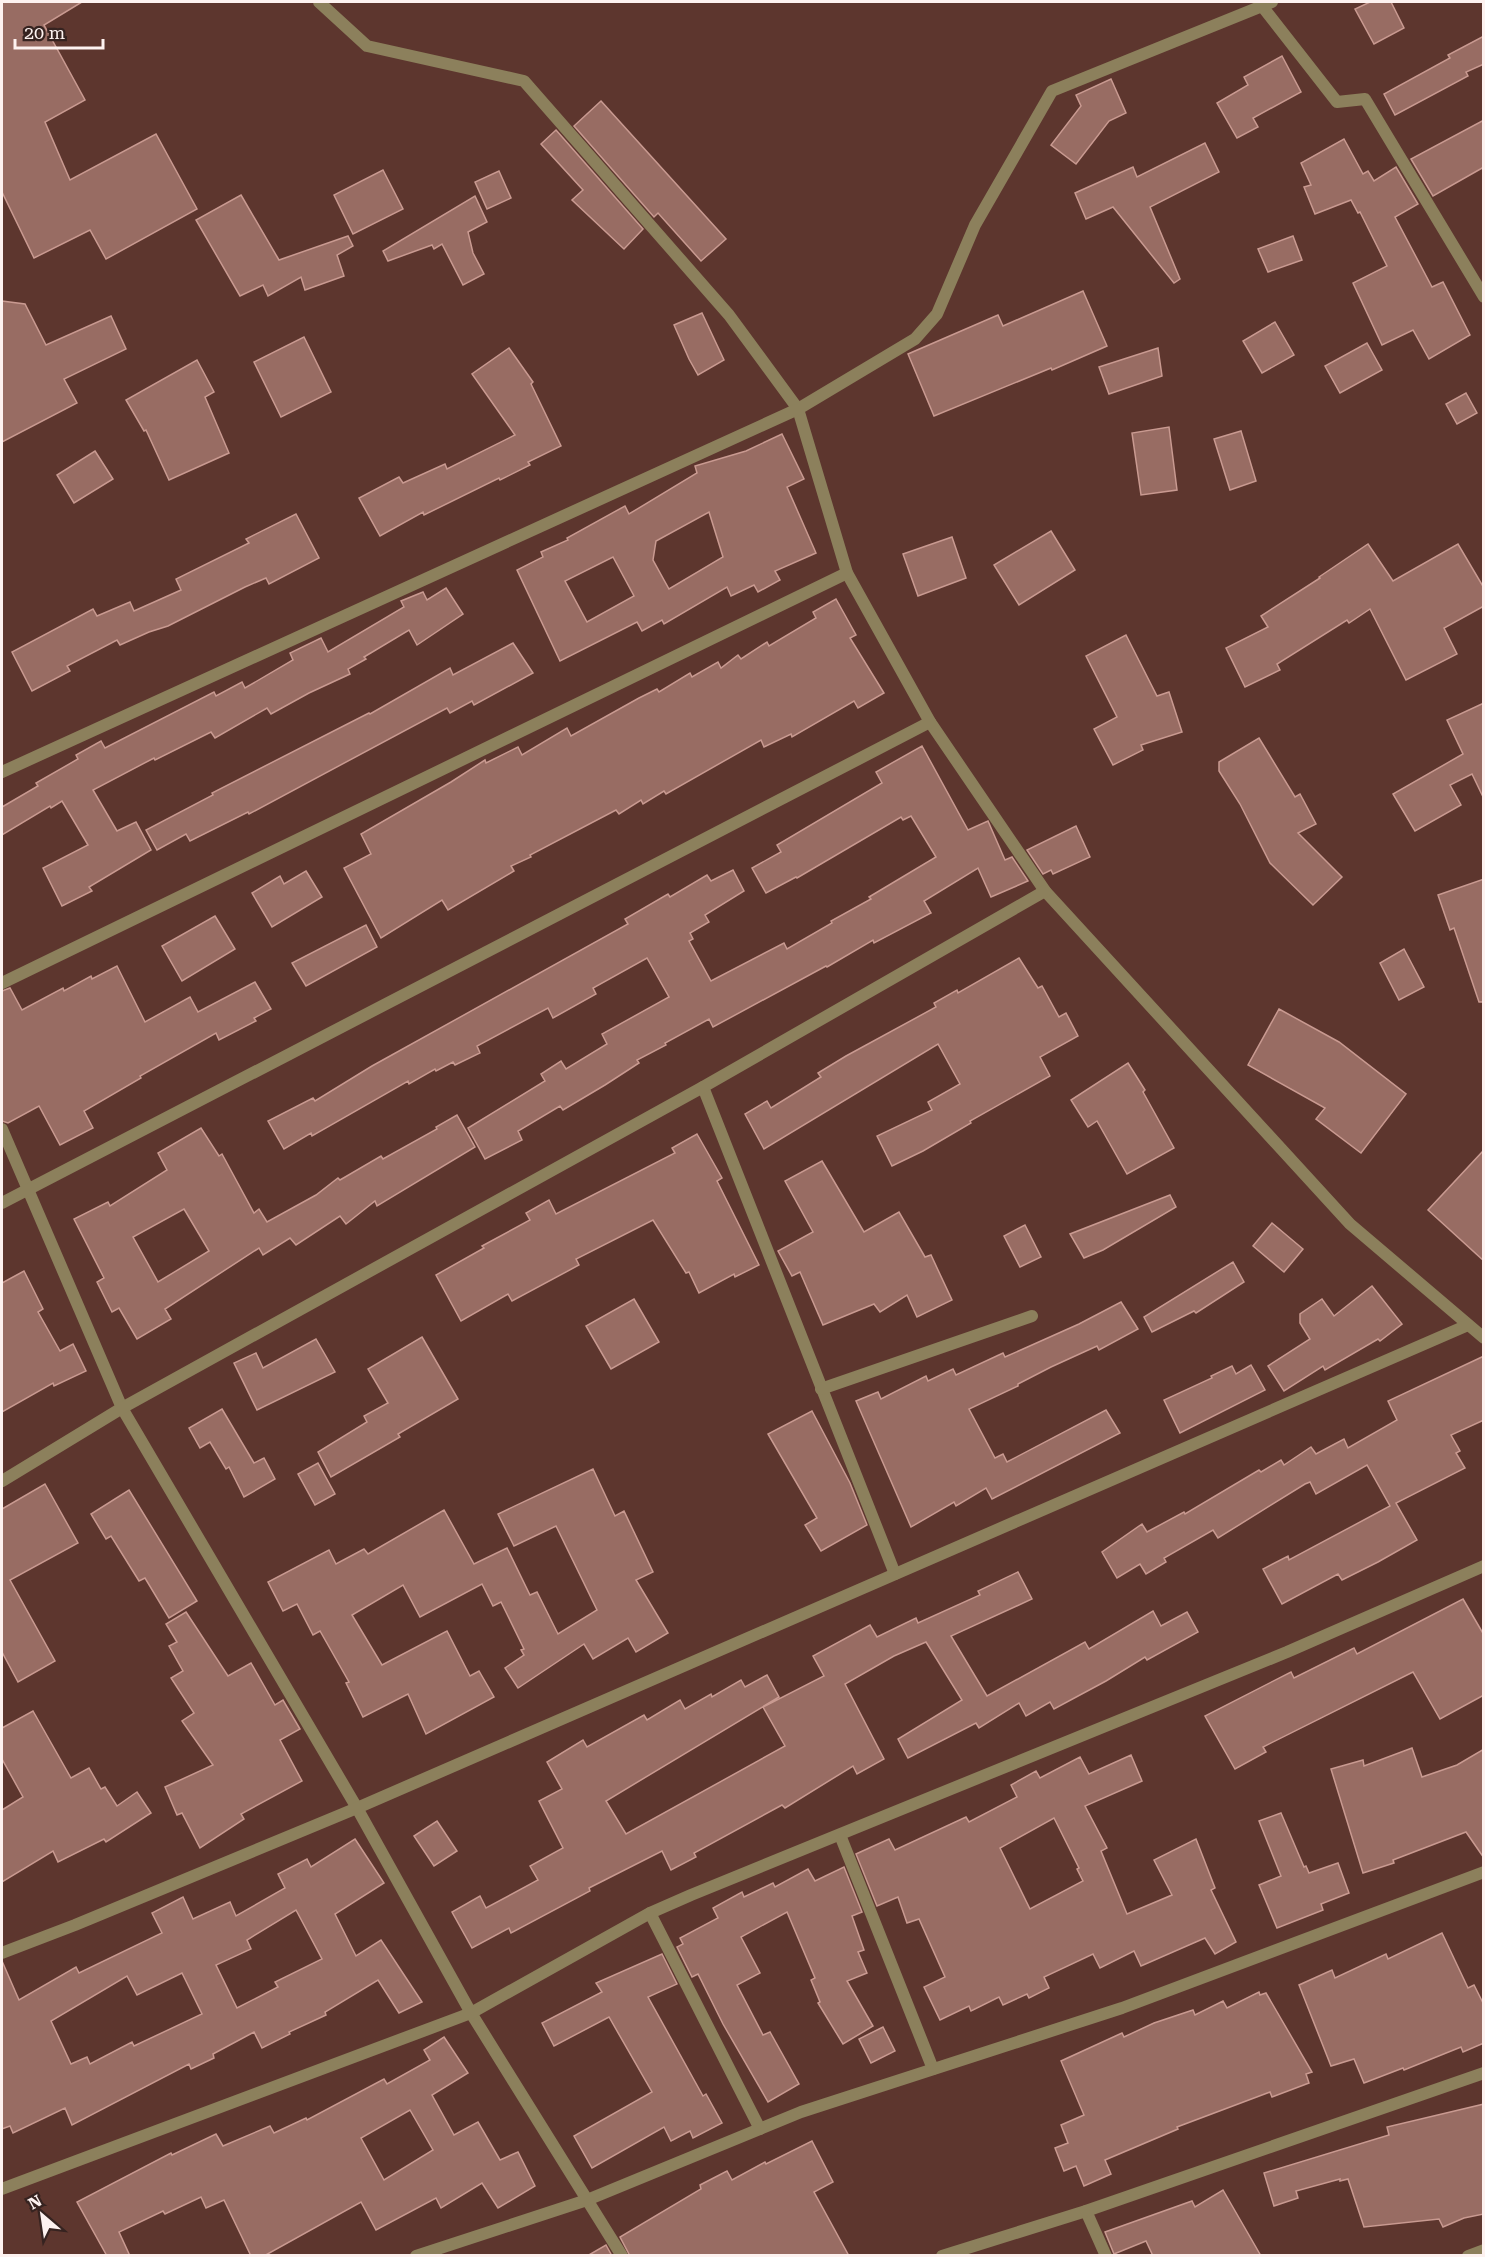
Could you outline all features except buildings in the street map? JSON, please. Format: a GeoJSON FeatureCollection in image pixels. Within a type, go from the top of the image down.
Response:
{"type":"FeatureCollection","features":[{"type":"Feature","properties":{"kind":"street"},"geometry":{"type":"LineString","coordinates":[[319,2],[367,46],[524,81],[729,315],[798,409],[847,573],[930,722],[1046,891],[1350,1224],[1484,1338]]}},
{"type":"Feature","properties":{"kind":"street"},"geometry":{"type":"LineString","coordinates":[[2,772],[798,409],[915,339],[937,314],[975,225],[1052,91],[1267,4],[1337,102],[1365,99],[1484,297]]}},
{"type":"Feature","properties":{"kind":"street"},"geometry":{"type":"LineString","coordinates":[[2,983],[847,573]]}},
{"type":"Feature","properties":{"kind":"street"},"geometry":{"type":"LineString","coordinates":[[2,1203],[27,1188],[930,722]]}},
{"type":"Feature","properties":{"kind":"street"},"geometry":{"type":"LineString","coordinates":[[2,1481],[122,1408],[703,1087],[1046,891]]}},
{"type":"Feature","properties":{"kind":"street"},"geometry":{"type":"LineString","coordinates":[[703,1087],[895,1574]]}},
{"type":"Feature","properties":{"kind":"street"},"geometry":{"type":"LineString","coordinates":[[2,1129],[122,1408],[357,1808],[471,2013],[622,2256]]}},
{"type":"Feature","properties":{"kind":"street"},"geometry":{"type":"LineString","coordinates":[[821,1389],[1032,1316]]}},
{"type":"Feature","properties":{"kind":"street"},"geometry":{"type":"LineString","coordinates":[[2,1953],[357,1808],[1468,1325]]}},
{"type":"Feature","properties":{"kind":"street"},"geometry":{"type":"LineString","coordinates":[[2,2189],[471,2013],[650,1913],[1287,1652],[1484,1566]]}},
{"type":"Feature","properties":{"kind":"street"},"geometry":{"type":"LineString","coordinates":[[840,1834],[933,2069]]}},
{"type":"Feature","properties":{"kind":"street"},"geometry":{"type":"LineString","coordinates":[[416,2256],[587,2200],[801,2112],[1122,2008],[1484,1872]]}},
{"type":"Feature","properties":{"kind":"street"},"geometry":{"type":"LineString","coordinates":[[650,1913],[760,2129]]}},
{"type":"Feature","properties":{"kind":"street"},"geometry":{"type":"LineString","coordinates":[[942,2256],[1086,2211],[1484,2073]]}},
{"type":"Feature","properties":{"kind":"street"},"geometry":{"type":"LineString","coordinates":[[1086,2211],[1106,2256]]}},
{"type":"Feature","properties":{"kind":"street"},"geometry":{"type":"LineString","coordinates":[[1468,2256],[1484,2250]]}}]}
